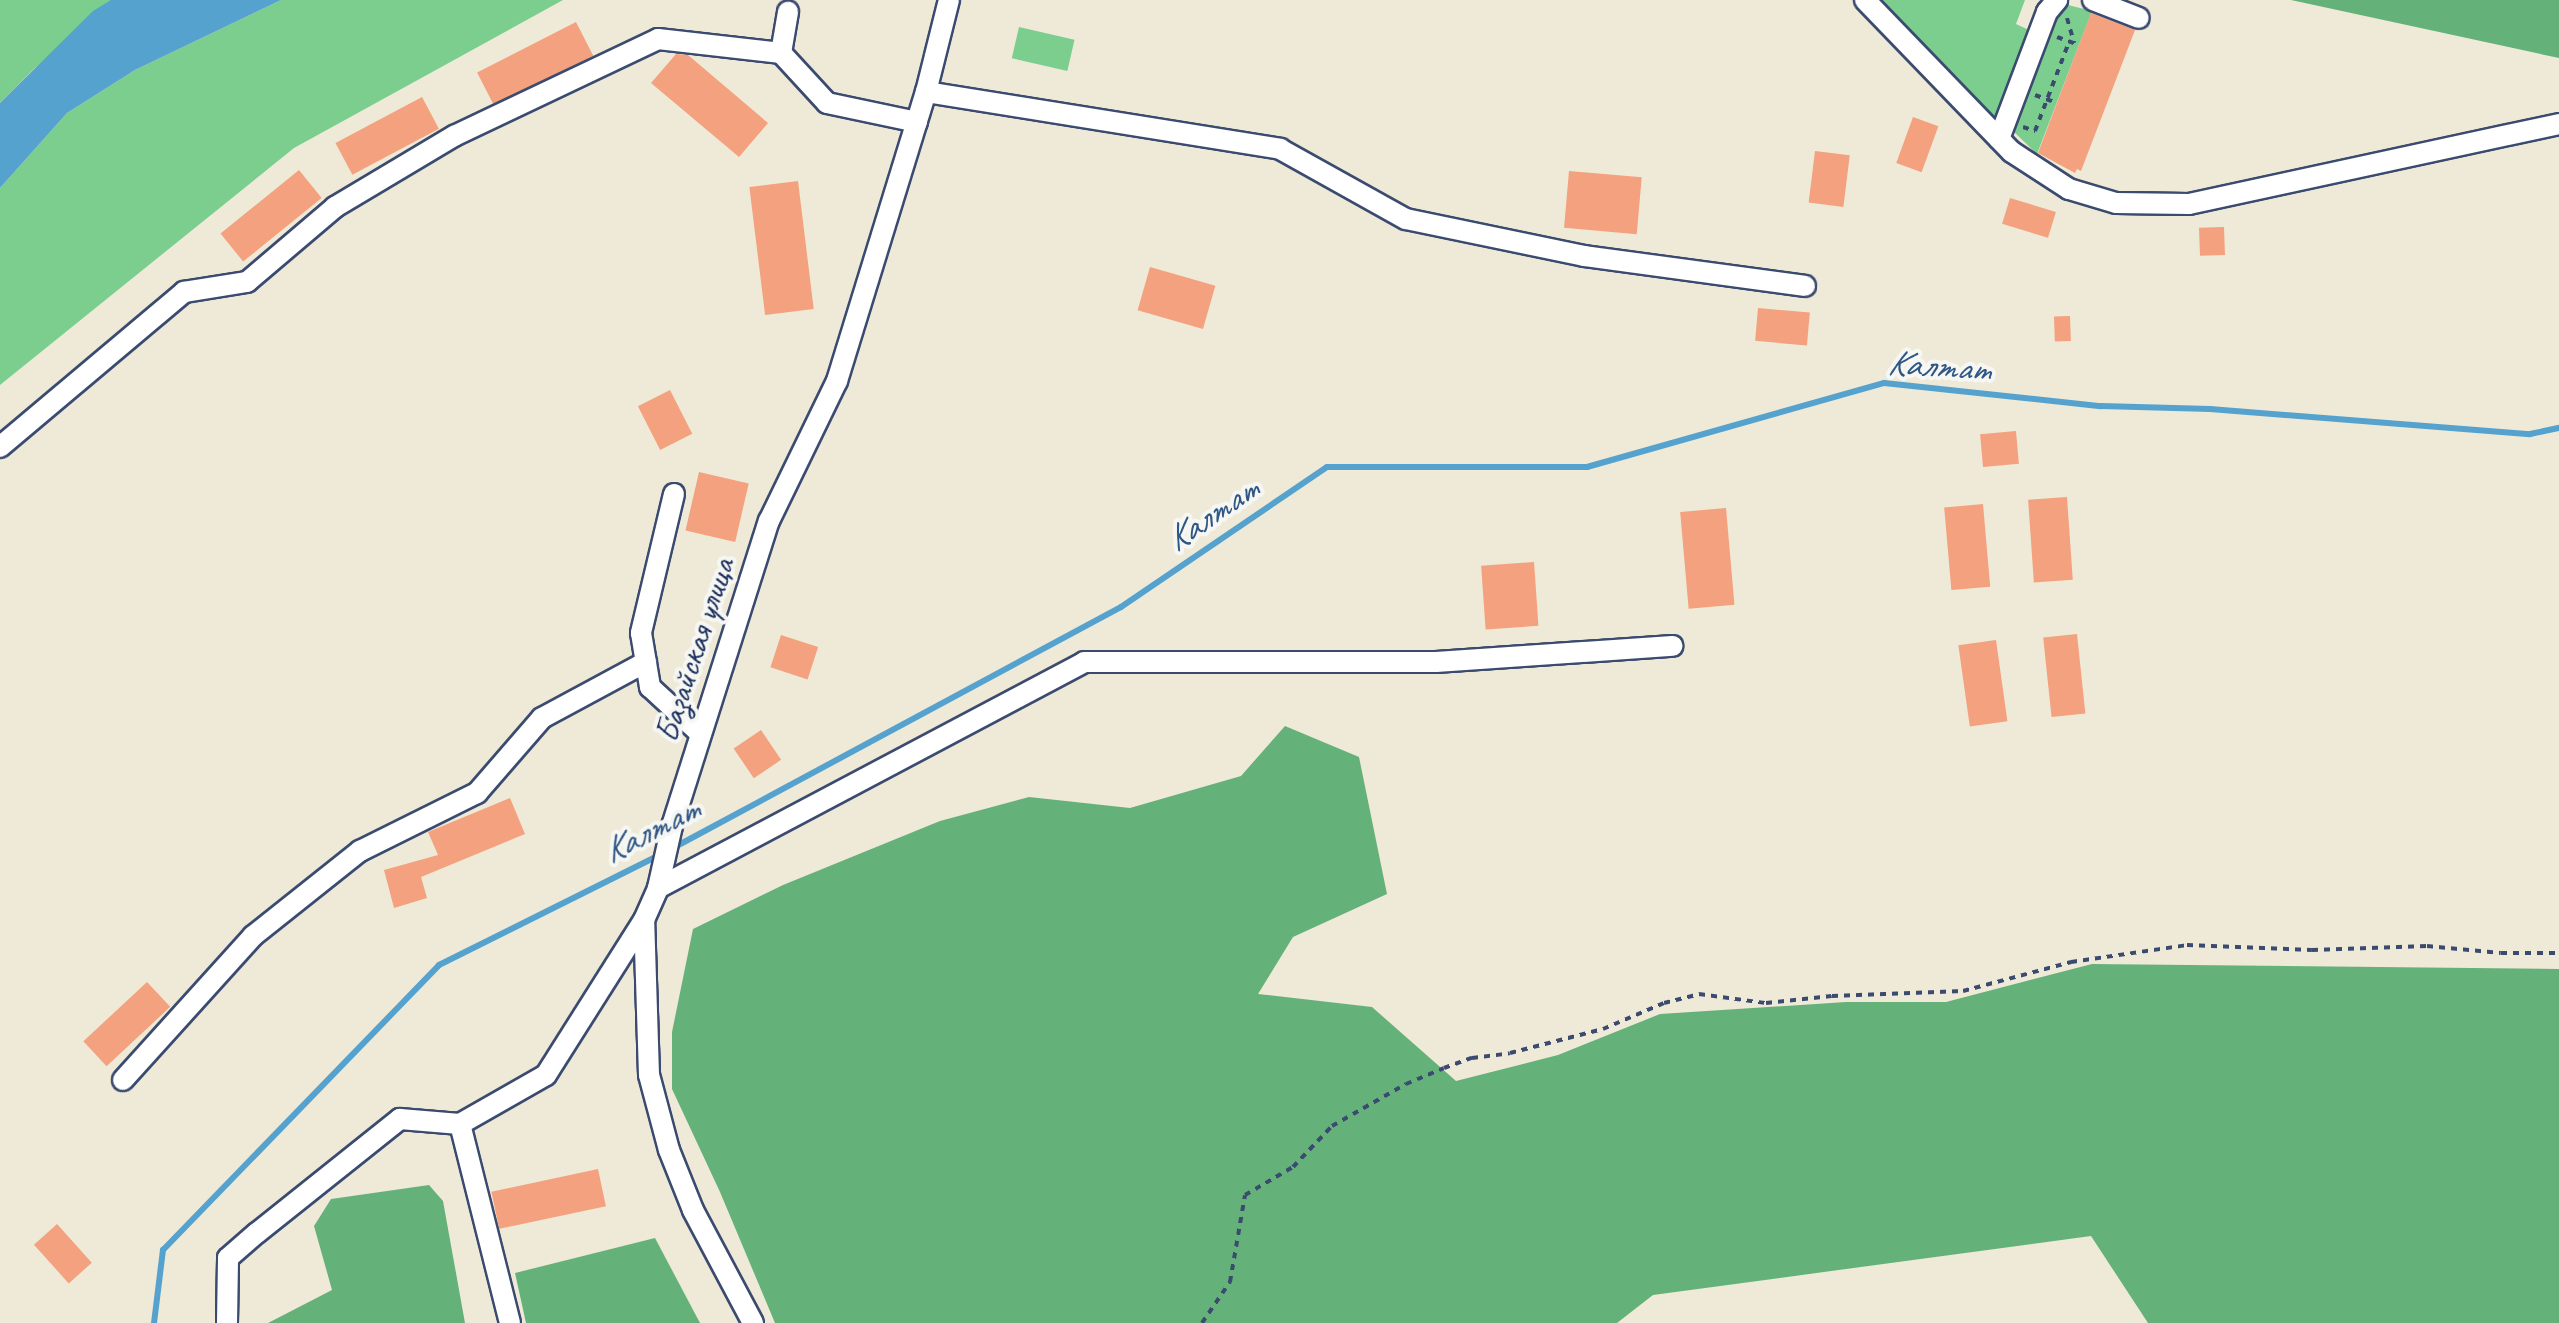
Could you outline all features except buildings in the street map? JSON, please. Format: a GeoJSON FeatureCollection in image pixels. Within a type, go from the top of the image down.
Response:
{"type":"FeatureCollection","features":[{"type":"Feature","properties":{"kind":"street","name":"Базайская улица"},"geometry":{"type":"LineString","coordinates":[[753,1323],[693,1210],[669,1150],[649,1075],[644,920],[659,882],[672,826],[769,521],[837,381],[926,92],[949,0]]}},
{"type":"Feature","properties":{"kind":"street"},"geometry":{"type":"LineString","coordinates":[[1865,0],[1999,139],[2030,166],[2069,189],[2116,203],[2165,207],[2559,124]]}},
{"type":"Feature","properties":{"kind":"street"},"geometry":{"type":"LineString","coordinates":[[2093,0],[2139,18]]}},
{"type":"Feature","properties":{"kind":"street"},"geometry":{"type":"LineString","coordinates":[[1999,139],[2047,12],[2060,4]]}},
{"type":"Feature","properties":{"kind":"street"},"geometry":{"type":"LineString","coordinates":[[781,53],[788,12]]}},
{"type":"Feature","properties":{"kind":"street"},"geometry":{"type":"LineString","coordinates":[[0,447],[184,292],[247,282],[335,207],[454,136],[658,39],[781,53],[827,103],[917,122]]}},
{"type":"Feature","properties":{"kind":"street"},"geometry":{"type":"LineString","coordinates":[[926,92],[1280,149],[1406,219],[1584,256],[1805,286]]}},
{"type":"Feature","properties":{"kind":"street"},"geometry":{"type":"LineString","coordinates":[[674,494],[641,633],[650,687],[701,734]]}},
{"type":"Feature","properties":{"kind":"street"},"geometry":{"type":"LineString","coordinates":[[659,882],[1084,662],[1436,662],[1672,646]]}},
{"type":"Feature","properties":{"kind":"street"},"geometry":{"type":"LineString","coordinates":[[123,1080],[253,936],[360,851],[477,793],[542,718],[646,662]]}},
{"type":"Feature","properties":{"kind":"street"},"geometry":{"type":"LineString","coordinates":[[227,1323],[228,1258],[400,1119],[460,1124],[546,1075],[644,920]]}},
{"type":"Feature","properties":{"kind":"street"},"geometry":{"type":"LineString","coordinates":[[460,1124],[510,1323]]}},
{"type":"Feature","properties":{"kind":"path"},"geometry":{"type":"LineString","coordinates":[[2035,131],[2072,42],[2060,4]]}},
{"type":"Feature","properties":{"kind":"path"},"geometry":{"type":"LineString","coordinates":[[1202,1323],[1230,1282],[1245,1195],[1293,1167],[1332,1126],[1393,1090],[1444,1068],[1472,1058],[1510,1053],[1603,1029],[1664,1003],[1699,994],[1766,1003],[1832,996],[1963,991],[2058,965],[2187,945],[2312,950],[2427,946],[2501,953],[2559,953]]}},
{"type":"Feature","properties":{"kind":"green space"},"geometry":{"type":"Polygon","coordinates":[[[0,0],[117,0],[35,68],[0,103],[0,0]]]}},
{"type":"Feature","properties":{"kind":"green space"},"geometry":{"type":"Polygon","coordinates":[[[281,0],[563,0],[294,148],[0,385],[0,188],[67,113],[135,70],[281,0]]]}},
{"type":"Feature","properties":{"kind":"green space"},"geometry":{"type":"Polygon","coordinates":[[[1880,0],[2025,0],[2016,24],[2029,30],[1995,120],[1880,0]]]}},
{"type":"Feature","properties":{"kind":"green space"},"geometry":{"type":"Polygon","coordinates":[[[2291,0],[2559,0],[2559,58],[2291,0]]]}},
{"type":"Feature","properties":{"kind":"green space"},"geometry":{"type":"Polygon","coordinates":[[[2068,5],[2092,11],[2037,154],[2013,131],[2056,16],[2068,5]]]}},
{"type":"Feature","properties":{"kind":"green space"},"geometry":{"type":"Polygon","coordinates":[[[1019,27],[1075,40],[1067,71],[1012,58],[1019,27]]]}},
{"type":"Feature","properties":{"kind":"green space"},"geometry":{"type":"Polygon","coordinates":[[[1285,726],[1359,757],[1387,894],[1293,937],[1258,994],[1372,1007],[1456,1081],[1558,1055],[1660,1014],[1846,1002],[1946,1002],[2092,964],[2559,969],[2559,1323],[2148,1323],[2091,1236],[1653,1295],[1617,1323],[775,1323],[720,1192],[672,1089],[672,1032],[693,929],[783,885],[940,821],[1029,797],[1130,808],[1241,776],[1285,726]]]}},
{"type":"Feature","properties":{"kind":"green space"},"geometry":{"type":"Polygon","coordinates":[[[429,1185],[443,1201],[465,1323],[268,1323],[332,1290],[314,1226],[331,1199],[429,1185]]]}},
{"type":"Feature","properties":{"kind":"green space"},"geometry":{"type":"Polygon","coordinates":[[[655,1238],[700,1323],[526,1323],[515,1273],[655,1238]]]}},
{"type":"Feature","properties":{"kind":"water"},"geometry":{"type":"Polygon","coordinates":[[[111,0],[281,0],[135,70],[67,113],[0,188],[0,103],[93,11],[111,0]]]}},
{"type":"Feature","properties":{"kind":"waterway","name":"Калтат"},"geometry":{"type":"LineString","coordinates":[[673,848],[1121,607],[1327,467],[1587,467],[1884,383],[2101,406],[2210,409],[2530,434],[2559,428]]}},
{"type":"Feature","properties":{"kind":"waterway","name":"Калтат"},"geometry":{"type":"LineString","coordinates":[[154,1323],[163,1250],[439,965],[660,855]]}}]}
